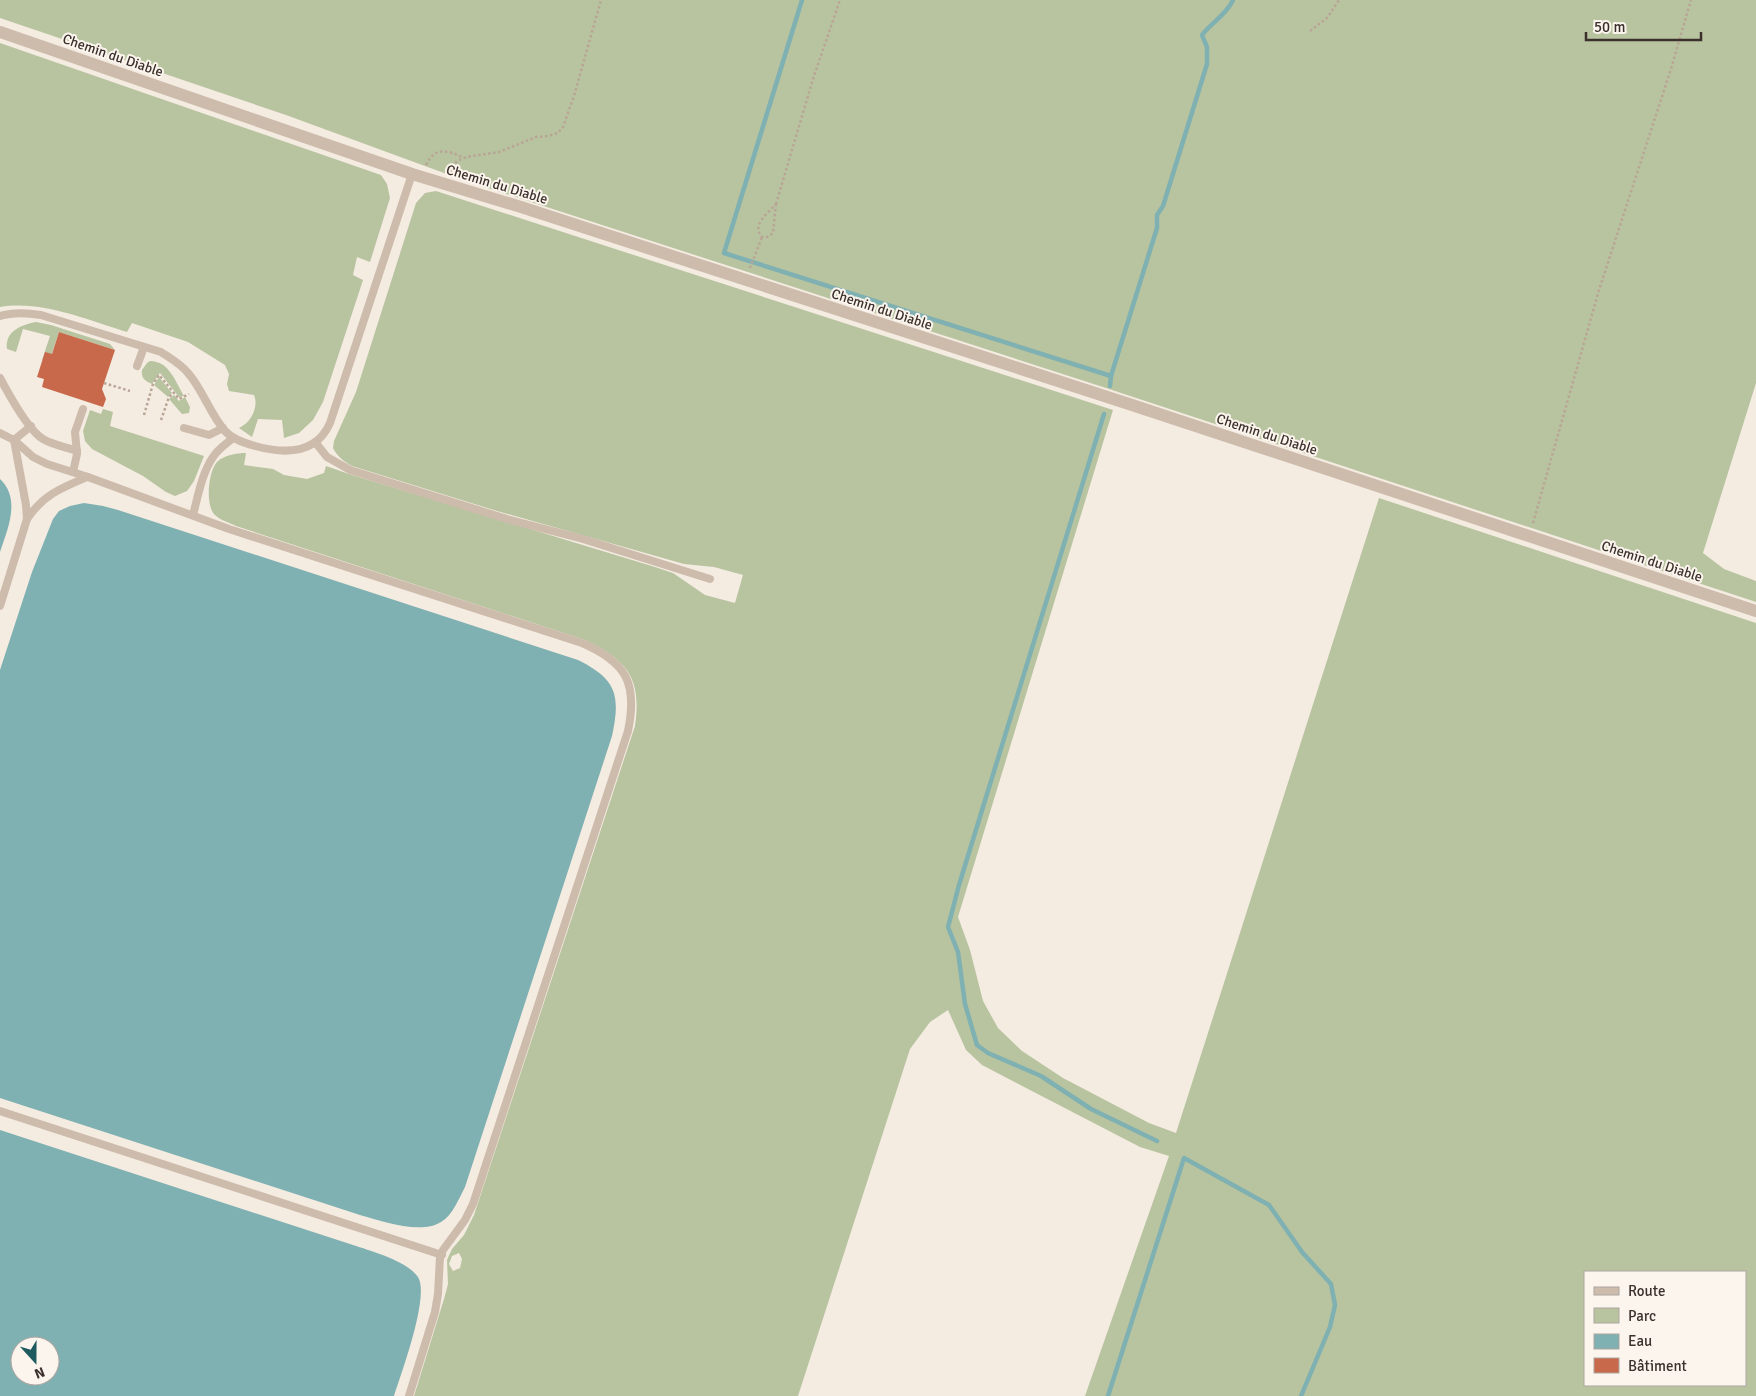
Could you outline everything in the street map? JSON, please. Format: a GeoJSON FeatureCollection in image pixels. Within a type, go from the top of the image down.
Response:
{"type":"FeatureCollection","features":[{"type":"Feature","properties":{"kind":"street","name":"Chemin du Diable"},"geometry":{"type":"LineString","coordinates":[[0,32],[416,175],[521,207],[1756,611]]}},
{"type":"Feature","properties":{"kind":"lane"},"geometry":{"type":"LineString","coordinates":[[0,316],[26,313],[41,315],[161,352],[177,362],[188,373],[223,428],[233,438],[270,450],[295,451],[315,442],[326,433],[416,175]]}},
{"type":"Feature","properties":{"kind":"lane"},"geometry":{"type":"LineString","coordinates":[[137,366],[144,347]]}},
{"type":"Feature","properties":{"kind":"lane"},"geometry":{"type":"LineString","coordinates":[[0,378],[12,399],[42,438],[77,451]]}},
{"type":"Feature","properties":{"kind":"lane"},"geometry":{"type":"LineString","coordinates":[[73,472],[77,451],[75,432],[83,409]]}},
{"type":"Feature","properties":{"kind":"lane"},"geometry":{"type":"LineString","coordinates":[[14,440],[32,426]]}},
{"type":"Feature","properties":{"kind":"lane"},"geometry":{"type":"LineString","coordinates":[[184,428],[209,435],[223,428]]}},
{"type":"Feature","properties":{"kind":"lane"},"geometry":{"type":"LineString","coordinates":[[0,433],[14,440],[33,457],[48,464],[229,529],[582,643],[600,651],[621,668],[630,689],[632,711],[628,731],[473,1204],[465,1220],[442,1254],[439,1266],[435,1312],[409,1396]]}},
{"type":"Feature","properties":{"kind":"lane"},"geometry":{"type":"LineString","coordinates":[[193,515],[206,471],[212,458],[220,448],[233,438]]}},
{"type":"Feature","properties":{"kind":"lane"},"geometry":{"type":"LineString","coordinates":[[14,440],[27,519]]}},
{"type":"Feature","properties":{"kind":"lane"},"geometry":{"type":"LineString","coordinates":[[315,442],[327,457],[350,470],[507,519],[584,539],[710,579]]}},
{"type":"Feature","properties":{"kind":"lane"},"geometry":{"type":"LineString","coordinates":[[0,606],[27,519],[36,506],[44,499],[63,487],[88,477]]}},
{"type":"Feature","properties":{"kind":"lane"},"geometry":{"type":"LineString","coordinates":[[0,1112],[442,1254]]}},
{"type":"Feature","properties":{"kind":"path"},"geometry":{"type":"LineString","coordinates":[[446,184],[450,168],[457,161],[499,152],[536,137],[548,136],[558,132],[563,127],[574,96],[601,0]]}},
{"type":"Feature","properties":{"kind":"path"},"geometry":{"type":"LineString","coordinates":[[776,204],[760,221],[757,227],[758,233],[762,237],[768,237],[772,233],[776,204],[813,79],[840,0]]}},
{"type":"Feature","properties":{"kind":"path"},"geometry":{"type":"LineString","coordinates":[[1310,31],[1327,18],[1339,0]]}},
{"type":"Feature","properties":{"kind":"path"},"geometry":{"type":"LineString","coordinates":[[1529,536],[1599,290],[1671,69],[1690,0]]}},
{"type":"Feature","properties":{"kind":"path"},"geometry":{"type":"LineString","coordinates":[[416,175],[432,155],[440,151],[451,152],[464,158]]}},
{"type":"Feature","properties":{"kind":"path"},"geometry":{"type":"LineString","coordinates":[[746,281],[762,237]]}},
{"type":"Feature","properties":{"kind":"path"},"geometry":{"type":"LineString","coordinates":[[144,415],[153,384],[159,375],[179,399],[184,396]]}},
{"type":"Feature","properties":{"kind":"path"},"geometry":{"type":"LineString","coordinates":[[104,384],[130,392]]}},
{"type":"Feature","properties":{"kind":"path"},"geometry":{"type":"LineString","coordinates":[[161,420],[169,397],[174,393]]}},
{"type":"Feature","properties":{"kind":"green space"},"geometry":{"type":"Polygon","coordinates":[[[0,0],[1756,0],[1756,383],[1703,553],[1724,569],[1756,581],[1756,602],[1106,388],[463,180],[286,115],[0,18],[0,0]]]}},
{"type":"Feature","properties":{"kind":"green space"},"geometry":{"type":"Polygon","coordinates":[[[0,43],[381,175],[387,184],[390,198],[370,262],[357,257],[353,275],[363,280],[323,402],[313,420],[299,433],[284,438],[282,420],[258,419],[252,437],[239,428],[253,414],[255,409],[254,395],[229,391],[227,384],[229,374],[225,365],[188,342],[132,323],[127,332],[64,312],[32,306],[0,307],[0,43]]]}},
{"type":"Feature","properties":{"kind":"green space"},"geometry":{"type":"Polygon","coordinates":[[[436,191],[1113,410],[958,917],[970,950],[983,1001],[998,1028],[1022,1051],[1063,1078],[1149,1123],[1176,1133],[1379,498],[1756,623],[1756,1396],[1085,1396],[1169,1156],[1140,1147],[982,1065],[966,1050],[948,1010],[930,1022],[910,1049],[798,1396],[414,1396],[448,1284],[447,1260],[452,1249],[464,1235],[474,1215],[635,726],[636,695],[628,672],[621,663],[612,655],[585,640],[222,520],[212,511],[210,504],[211,473],[217,462],[223,458],[246,453],[244,465],[273,469],[284,475],[307,479],[324,473],[326,466],[673,573],[705,595],[735,603],[743,575],[714,567],[684,564],[497,511],[352,466],[337,454],[333,448],[334,441],[356,392],[416,203],[425,193],[436,191]],[[459,1253],[452,1256],[449,1264],[453,1271],[460,1268],[462,1259],[459,1253]]]}},
{"type":"Feature","properties":{"kind":"green space"},"geometry":{"type":"Polygon","coordinates":[[[36,322],[110,344],[115,350],[59,332],[50,359],[42,360],[50,336],[23,329],[16,352],[7,349],[11,333],[20,327],[36,322]]]}},
{"type":"Feature","properties":{"kind":"green space"},"geometry":{"type":"Polygon","coordinates":[[[150,361],[162,364],[167,368],[184,396],[179,397],[160,373],[152,384],[144,379],[142,370],[150,361]]]}},
{"type":"Feature","properties":{"kind":"green space"},"geometry":{"type":"Polygon","coordinates":[[[159,377],[172,393],[168,397],[154,385],[159,377]]]}},
{"type":"Feature","properties":{"kind":"green space"},"geometry":{"type":"Polygon","coordinates":[[[174,395],[179,401],[185,397],[190,407],[189,413],[182,414],[169,399],[174,395]]]}},
{"type":"Feature","properties":{"kind":"green space"},"geometry":{"type":"Polygon","coordinates":[[[103,409],[113,412],[110,426],[204,456],[194,481],[187,491],[175,496],[143,476],[92,449],[85,441],[83,431],[90,410],[101,414],[103,409]]]}},
{"type":"Feature","properties":{"kind":"water"},"geometry":{"type":"Polygon","coordinates":[[[0,479],[10,495],[11,514],[0,552],[0,479]]]}},
{"type":"Feature","properties":{"kind":"water"},"geometry":{"type":"Polygon","coordinates":[[[84,503],[118,510],[578,660],[601,674],[613,689],[616,709],[612,736],[465,1187],[452,1211],[441,1222],[432,1226],[412,1227],[360,1215],[0,1098],[0,670],[32,572],[53,519],[59,511],[84,503]]]}},
{"type":"Feature","properties":{"kind":"water"},"geometry":{"type":"Polygon","coordinates":[[[0,1130],[379,1254],[406,1266],[418,1277],[421,1287],[420,1301],[418,1317],[408,1354],[394,1396],[0,1396],[0,1130]]]}},
{"type":"Feature","properties":{"kind":"building"},"geometry":{"type":"Polygon","coordinates":[[[59,332],[115,350],[102,389],[106,399],[103,407],[42,387],[44,379],[37,377],[45,352],[52,354],[59,332]]]}},
{"type":"Feature","properties":{"kind":"waterway"},"geometry":{"type":"LineString","coordinates":[[802,0],[724,253],[1111,376]]}},
{"type":"Feature","properties":{"kind":"waterway"},"geometry":{"type":"LineString","coordinates":[[1110,386],[1111,376],[1157,228],[1157,215],[1163,206],[1207,64],[1207,47],[1202,35],[1227,10],[1233,0]]}},
{"type":"Feature","properties":{"kind":"waterway"},"geometry":{"type":"LineString","coordinates":[[1104,414],[959,885],[948,927],[958,952],[965,1004],[977,1045],[988,1053],[1041,1076],[1091,1109],[1157,1141]]}},
{"type":"Feature","properties":{"kind":"waterway"},"geometry":{"type":"LineString","coordinates":[[1108,1396],[1184,1158],[1269,1205],[1302,1252],[1331,1284],[1335,1305],[1330,1327],[1301,1396]]}}]}
